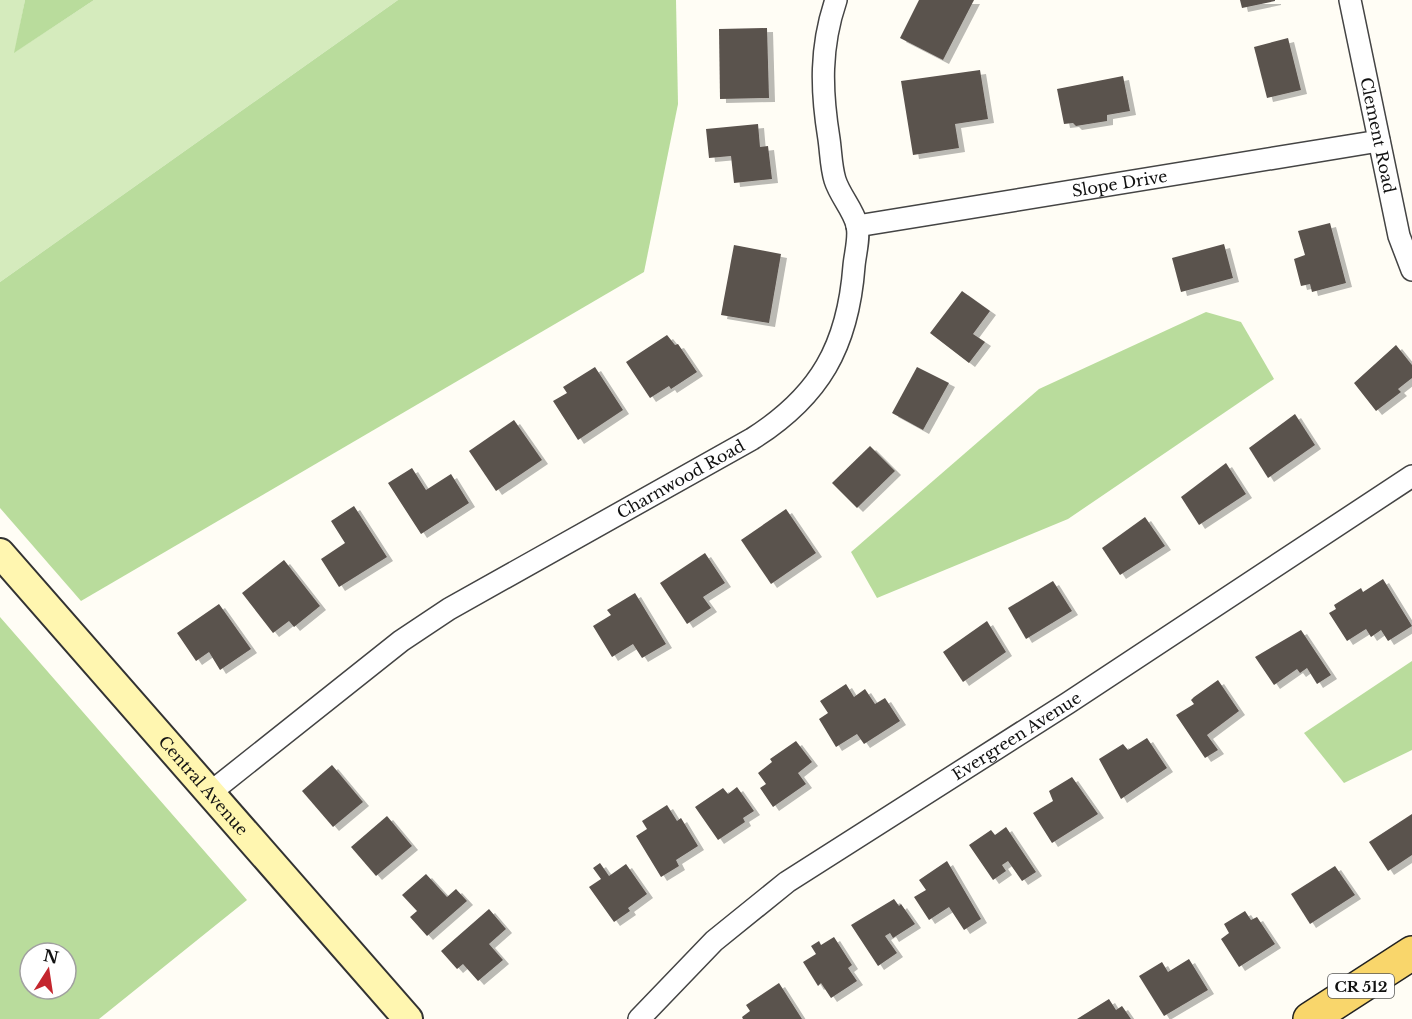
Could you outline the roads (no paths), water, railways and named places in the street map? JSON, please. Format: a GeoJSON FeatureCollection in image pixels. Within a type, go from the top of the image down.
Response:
{"type":"FeatureCollection","features":[{"type":"Feature","properties":{"kind":"main road","name":"CR 512"},"geometry":{"type":"LineString","coordinates":[[1310,1019],[1412,953]]}},
{"type":"Feature","properties":{"kind":"street"},"geometry":{"type":"LineString","coordinates":[[836,0],[825,43],[822,76],[824,109],[835,181],[857,226]]}},
{"type":"Feature","properties":{"kind":"street","name":"Clement Road"},"geometry":{"type":"LineString","coordinates":[[1356,1],[1379,141],[1399,236],[1412,270]]}},
{"type":"Feature","properties":{"kind":"street","name":"Slope Drive"},"geometry":{"type":"LineString","coordinates":[[857,226],[1379,141]]}},
{"type":"Feature","properties":{"kind":"street","name":"Charnwood Road"},"geometry":{"type":"LineString","coordinates":[[211,792],[401,641],[449,609],[775,424],[802,399],[834,353],[847,320],[857,226]]}},
{"type":"Feature","properties":{"kind":"street","name":"Evergreen Avenue"},"geometry":{"type":"LineString","coordinates":[[639,1019],[714,941],[787,882],[1068,703],[1412,476]]}},
{"type":"Feature","properties":{"kind":"street","name":"Central Avenue"},"geometry":{"type":"LineString","coordinates":[[0,553],[211,792],[397,1015]]}}]}
